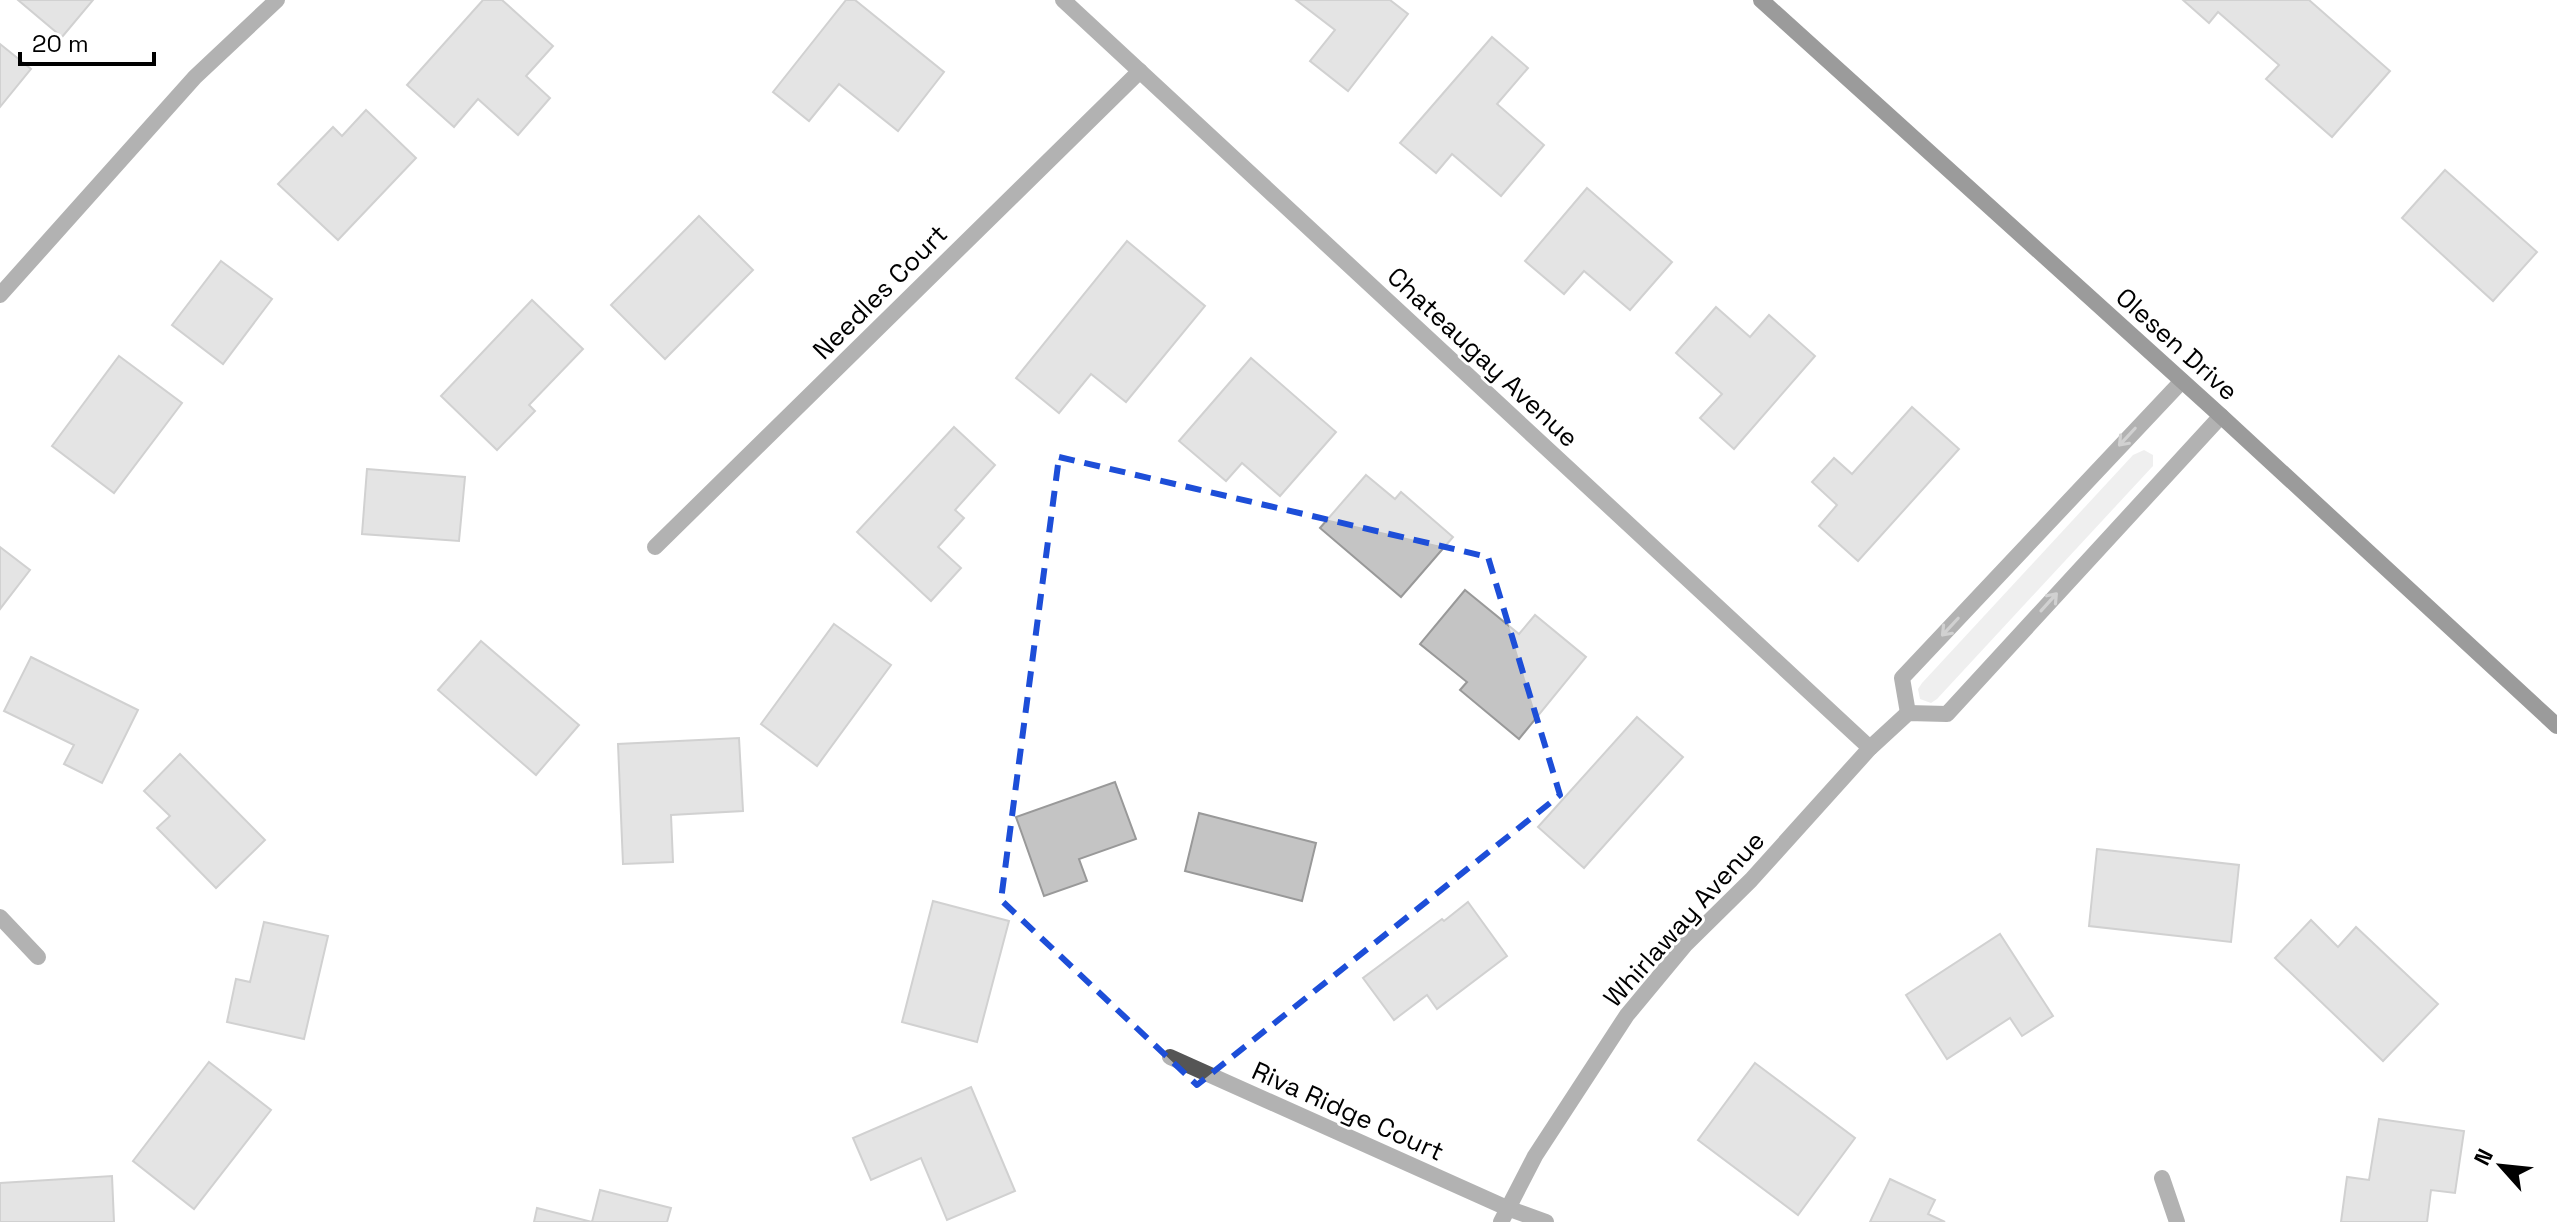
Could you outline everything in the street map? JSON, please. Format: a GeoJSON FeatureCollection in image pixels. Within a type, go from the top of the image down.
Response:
{"type":"FeatureCollection","features":[{"type":"Feature","properties":{"kind":"street"},"geometry":{"type":"LineString","coordinates":[[0,295],[195,77],[277,0]]}},
{"type":"Feature","properties":{"kind":"street","name":"Chateaugay Avenue"},"geometry":{"type":"LineString","coordinates":[[1063,0],[1870,748]]}},
{"type":"Feature","properties":{"kind":"street","name":"Olesen Drive"},"geometry":{"type":"LineString","coordinates":[[1761,0],[2221,416],[2557,726]]}},
{"type":"Feature","properties":{"kind":"street","name":"Needles Court"},"geometry":{"type":"LineString","coordinates":[[655,547],[1140,71]]}},
{"type":"Feature","properties":{"kind":"street"},"geometry":{"type":"LineString","coordinates":[[2182,381],[1902,678],[1908,713],[1947,714],[2221,416]]}},
{"type":"Feature","properties":{"kind":"street","name":"Whirlaway Avenue"},"geometry":{"type":"LineString","coordinates":[[1504,1215],[1535,1156],[1627,1015],[1686,944],[1761,869],[1870,748],[1908,713]]}},
{"type":"Feature","properties":{"kind":"street"},"geometry":{"type":"LineString","coordinates":[[0,917],[38,957]]}},
{"type":"Feature","properties":{"kind":"street","name":"Riva Ridge Court"},"geometry":{"type":"LineString","coordinates":[[1170,1057],[1504,1215],[1546,1222]]}},
{"type":"Feature","properties":{"kind":"street"},"geometry":{"type":"LineString","coordinates":[[2162,1178],[2177,1222]]}},
{"type":"Feature","properties":{"kind":"highlighted area"},"geometry":{"type":"Polygon","coordinates":[[[1059,457],[1488,557],[1560,795],[1197,1085],[1001,900],[1059,457]]]}},
{"type":"Feature","properties":{"kind":"shaded area"},"geometry":{"type":"Polygon","coordinates":[[[2144,450],[2153,455],[2153,466],[1937,699],[1931,703],[1920,699],[1918,689],[1922,683],[2133,455],[2144,450]]]}},
{"type":"Feature","properties":{"kind":"building"},"geometry":{"type":"Polygon","coordinates":[[[18,0],[93,0],[62,37],[18,0]]]}},
{"type":"Feature","properties":{"kind":"building"},"geometry":{"type":"Polygon","coordinates":[[[483,0],[502,0],[553,46],[526,76],[550,98],[518,135],[478,99],[454,127],[407,85],[483,0]]]}},
{"type":"Feature","properties":{"kind":"building"},"geometry":{"type":"Polygon","coordinates":[[[846,0],[855,0],[944,72],[898,131],[839,84],[809,121],[773,92],[846,0]]]}},
{"type":"Feature","properties":{"kind":"building"},"geometry":{"type":"Polygon","coordinates":[[[1296,0],[1390,0],[1408,14],[1348,91],[1310,61],[1335,30],[1296,0]]]}},
{"type":"Feature","properties":{"kind":"building"},"geometry":{"type":"Polygon","coordinates":[[[2183,0],[2309,0],[2390,71],[2332,137],[2266,79],[2279,65],[2218,12],[2209,23],[2183,0]]]}},
{"type":"Feature","properties":{"kind":"building"},"geometry":{"type":"Polygon","coordinates":[[[1492,37],[1528,68],[1497,104],[1544,145],[1501,196],[1452,154],[1436,173],[1400,143],[1492,37]]]}},
{"type":"Feature","properties":{"kind":"building"},"geometry":{"type":"Polygon","coordinates":[[[0,44],[31,69],[0,107],[0,44]]]}},
{"type":"Feature","properties":{"kind":"building"},"geometry":{"type":"Polygon","coordinates":[[[366,110],[416,158],[338,240],[278,184],[333,127],[342,136],[366,110]]]}},
{"type":"Feature","properties":{"kind":"building"},"geometry":{"type":"Polygon","coordinates":[[[2445,170],[2537,252],[2493,301],[2402,218],[2445,170]]]}},
{"type":"Feature","properties":{"kind":"building"},"geometry":{"type":"Polygon","coordinates":[[[1587,188],[1672,262],[1630,310],[1584,271],[1564,294],[1525,261],[1587,188]]]}},
{"type":"Feature","properties":{"kind":"building"},"geometry":{"type":"Polygon","coordinates":[[[699,216],[753,270],[665,359],[611,305],[699,216]]]}},
{"type":"Feature","properties":{"kind":"building"},"geometry":{"type":"Polygon","coordinates":[[[1127,241],[1205,306],[1126,402],[1091,374],[1059,413],[1016,378],[1127,241]]]}},
{"type":"Feature","properties":{"kind":"building"},"geometry":{"type":"Polygon","coordinates":[[[221,261],[272,299],[223,364],[172,325],[221,261]]]}},
{"type":"Feature","properties":{"kind":"building"},"geometry":{"type":"Polygon","coordinates":[[[532,300],[583,349],[529,405],[535,411],[497,450],[441,396],[532,300]]]}},
{"type":"Feature","properties":{"kind":"building"},"geometry":{"type":"Polygon","coordinates":[[[1716,307],[1750,337],[1769,315],[1815,356],[1734,449],[1700,418],[1722,394],[1676,353],[1716,307]]]}},
{"type":"Feature","properties":{"kind":"building"},"geometry":{"type":"Polygon","coordinates":[[[119,356],[182,403],[114,493],[52,446],[119,356]]]}},
{"type":"Feature","properties":{"kind":"building"},"geometry":{"type":"Polygon","coordinates":[[[1251,358],[1336,432],[1280,496],[1242,463],[1226,481],[1179,441],[1251,358]]]}},
{"type":"Feature","properties":{"kind":"building"},"geometry":{"type":"Polygon","coordinates":[[[1912,407],[1959,449],[1858,561],[1819,526],[1837,505],[1812,482],[1834,458],[1852,474],[1912,407]]]}},
{"type":"Feature","properties":{"kind":"building"},"geometry":{"type":"Polygon","coordinates":[[[954,427],[995,465],[955,510],[964,518],[938,547],[961,568],[931,601],[857,532],[954,427]]]}},
{"type":"Feature","properties":{"kind":"building"},"geometry":{"type":"Polygon","coordinates":[[[367,469],[465,477],[459,541],[362,534],[367,469]]]}},
{"type":"Feature","properties":{"kind":"building"},"geometry":{"type":"Polygon","coordinates":[[[1366,475],[1395,499],[1401,492],[1453,537],[1401,597],[1320,528],[1366,475]]]}},
{"type":"Feature","properties":{"kind":"building"},"geometry":{"type":"Polygon","coordinates":[[[0,547],[30,570],[0,609],[0,547]]]}},
{"type":"Feature","properties":{"kind":"building"},"geometry":{"type":"Polygon","coordinates":[[[1465,590],[1519,634],[1535,615],[1586,657],[1519,739],[1460,690],[1467,682],[1420,644],[1465,590]]]}},
{"type":"Feature","properties":{"kind":"building"},"geometry":{"type":"Polygon","coordinates":[[[834,624],[891,665],[817,766],[761,724],[834,624]]]}},
{"type":"Feature","properties":{"kind":"building"},"geometry":{"type":"Polygon","coordinates":[[[481,641],[579,725],[536,775],[438,690],[481,641]]]}},
{"type":"Feature","properties":{"kind":"building"},"geometry":{"type":"Polygon","coordinates":[[[31,657],[138,710],[102,783],[64,764],[74,745],[4,711],[31,657]]]}},
{"type":"Feature","properties":{"kind":"building"},"geometry":{"type":"Polygon","coordinates":[[[1637,717],[1683,757],[1584,868],[1538,827],[1637,717]]]}},
{"type":"Feature","properties":{"kind":"building"},"geometry":{"type":"Polygon","coordinates":[[[739,738],[743,811],[671,815],[673,862],[623,864],[618,744],[739,738]]]}},
{"type":"Feature","properties":{"kind":"building"},"geometry":{"type":"Polygon","coordinates":[[[180,754],[265,840],[216,888],[157,828],[170,816],[144,791],[180,754]]]}},
{"type":"Feature","properties":{"kind":"building"},"geometry":{"type":"Polygon","coordinates":[[[1115,782],[1136,839],[1079,859],[1087,881],[1044,896],[1016,817],[1115,782]]]}},
{"type":"Feature","properties":{"kind":"building"},"geometry":{"type":"Polygon","coordinates":[[[1199,813],[1316,843],[1302,901],[1185,871],[1199,813]]]}},
{"type":"Feature","properties":{"kind":"building"},"geometry":{"type":"Polygon","coordinates":[[[2097,849],[2239,865],[2231,942],[2089,926],[2097,849]]]}},
{"type":"Feature","properties":{"kind":"building"},"geometry":{"type":"Polygon","coordinates":[[[933,901],[1009,921],[977,1042],[902,1022],[933,901]]]}},
{"type":"Feature","properties":{"kind":"building"},"geometry":{"type":"Polygon","coordinates":[[[1468,902],[1507,956],[1437,1009],[1427,995],[1394,1020],[1363,978],[1468,902]]]}},
{"type":"Feature","properties":{"kind":"building"},"geometry":{"type":"Polygon","coordinates":[[[2311,920],[2338,947],[2356,927],[2438,1004],[2383,1061],[2275,958],[2311,920]]]}},
{"type":"Feature","properties":{"kind":"building"},"geometry":{"type":"Polygon","coordinates":[[[264,922],[328,936],[304,1039],[227,1022],[236,979],[250,982],[264,922]]]}},
{"type":"Feature","properties":{"kind":"building"},"geometry":{"type":"Polygon","coordinates":[[[2000,934],[2053,1016],[2022,1036],[2010,1018],[1947,1059],[1906,995],[2000,934]]]}},
{"type":"Feature","properties":{"kind":"building"},"geometry":{"type":"Polygon","coordinates":[[[209,1062],[271,1110],[194,1209],[133,1161],[209,1062]]]}},
{"type":"Feature","properties":{"kind":"building"},"geometry":{"type":"Polygon","coordinates":[[[1755,1063],[1855,1138],[1798,1215],[1698,1140],[1755,1063]]]}},
{"type":"Feature","properties":{"kind":"building"},"geometry":{"type":"Polygon","coordinates":[[[971,1087],[1015,1191],[947,1220],[921,1158],[871,1180],[853,1138],[971,1087]]]}},
{"type":"Feature","properties":{"kind":"building"},"geometry":{"type":"Polygon","coordinates":[[[2379,1119],[2464,1131],[2455,1193],[2431,1190],[2427,1222],[2341,1222],[2347,1177],[2369,1180],[2379,1119]]]}},
{"type":"Feature","properties":{"kind":"building"},"geometry":{"type":"Polygon","coordinates":[[[112,1176],[114,1222],[0,1222],[0,1183],[112,1176]]]}},
{"type":"Feature","properties":{"kind":"building"},"geometry":{"type":"Polygon","coordinates":[[[1890,1179],[1935,1200],[1928,1214],[1945,1222],[1870,1222],[1890,1179]]]}},
{"type":"Feature","properties":{"kind":"building"},"geometry":{"type":"Polygon","coordinates":[[[600,1190],[671,1208],[667,1222],[592,1222],[600,1190]]]}},
{"type":"Feature","properties":{"kind":"building"},"geometry":{"type":"Polygon","coordinates":[[[537,1208],[592,1222],[534,1222],[537,1208]]]}}]}
